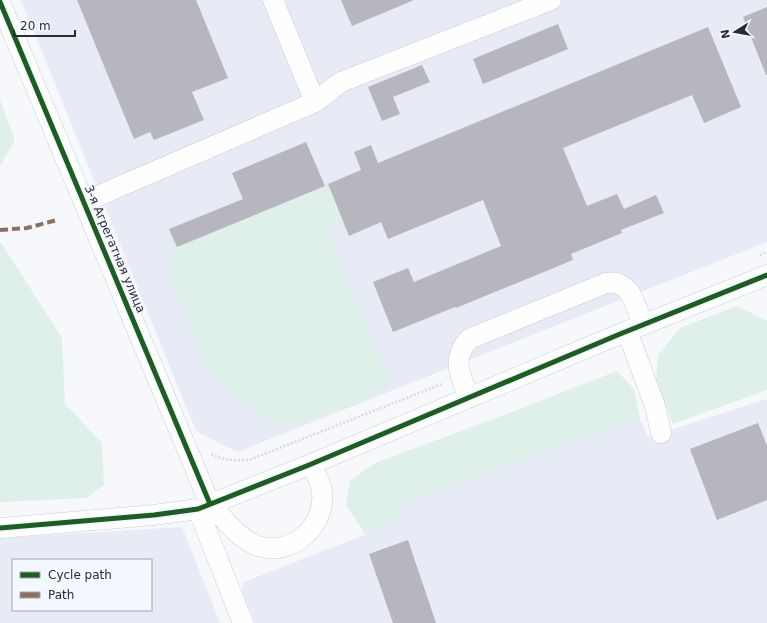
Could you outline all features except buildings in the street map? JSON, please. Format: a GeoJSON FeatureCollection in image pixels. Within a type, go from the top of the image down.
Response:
{"type":"FeatureCollection","features":[{"type":"Feature","properties":{"kind":"street"},"geometry":{"type":"LineString","coordinates":[[273,0],[315,102]]}},
{"type":"Feature","properties":{"kind":"street"},"geometry":{"type":"LineString","coordinates":[[84,202],[315,102],[341,82],[551,0]]}},
{"type":"Feature","properties":{"kind":"street","name":"3-я Агрегатная улица"},"geometry":{"type":"LineString","coordinates":[[0,2],[84,202],[204,506],[243,623]]}},
{"type":"Feature","properties":{"kind":"street"},"geometry":{"type":"LineString","coordinates":[[0,528],[154,515],[204,506],[309,465],[635,328],[766,277]]}},
{"type":"Feature","properties":{"kind":"street"},"geometry":{"type":"LineString","coordinates":[[469,398],[461,377],[458,362],[464,345],[469,339],[606,283],[618,283],[623,285],[628,290],[635,328],[661,433]]}},
{"type":"Feature","properties":{"kind":"street"},"geometry":{"type":"LineString","coordinates":[[204,506],[244,539],[259,546],[276,548],[291,545],[305,536],[316,524],[322,509],[322,492],[318,476],[309,465]]}},
{"type":"Feature","properties":{"kind":"path"},"geometry":{"type":"LineString","coordinates":[[210,454],[221,459],[235,461],[249,460],[461,377]]}},
{"type":"Feature","properties":{"kind":"shaded area"},"geometry":{"type":"Polygon","coordinates":[[[21,0],[767,0],[767,242],[237,452],[196,431],[21,0]]]}},
{"type":"Feature","properties":{"kind":"shaded area"},"geometry":{"type":"Polygon","coordinates":[[[0,100],[15,140],[0,166],[0,100]]]}},
{"type":"Feature","properties":{"kind":"shaded area"},"geometry":{"type":"Polygon","coordinates":[[[328,184],[343,222],[327,232],[391,383],[359,404],[282,426],[248,408],[209,371],[166,265],[177,247],[328,184]]]}},
{"type":"Feature","properties":{"kind":"shaded area"},"geometry":{"type":"Polygon","coordinates":[[[0,241],[62,338],[65,404],[102,443],[104,485],[86,498],[0,502],[0,241]]]}},
{"type":"Feature","properties":{"kind":"shaded area"},"geometry":{"type":"Polygon","coordinates":[[[737,306],[767,321],[767,390],[673,424],[656,383],[658,355],[680,328],[737,306]]]}},
{"type":"Feature","properties":{"kind":"shaded area"},"geometry":{"type":"Polygon","coordinates":[[[617,371],[634,389],[640,419],[397,504],[400,521],[365,534],[346,505],[350,481],[375,463],[617,371]]]}},
{"type":"Feature","properties":{"kind":"shaded area"},"geometry":{"type":"Polygon","coordinates":[[[767,399],[767,623],[255,623],[242,590],[244,582],[400,521],[396,504],[640,419],[648,437],[767,399]]]}},
{"type":"Feature","properties":{"kind":"shaded area"},"geometry":{"type":"Polygon","coordinates":[[[182,527],[220,623],[0,623],[0,538],[182,527]]]}},
{"type":"Feature","properties":{"kind":"marked path"},"geometry":{"type":"LineString","coordinates":[[0,230],[27,228],[57,220]]}},
{"type":"Feature","properties":{"kind":"cycle path"},"geometry":{"type":"LineString","coordinates":[[0,2],[210,504]]}},
{"type":"Feature","properties":{"kind":"cycle path"},"geometry":{"type":"LineString","coordinates":[[0,528],[154,515],[198,509],[309,465],[620,334],[767,275]]}}]}
